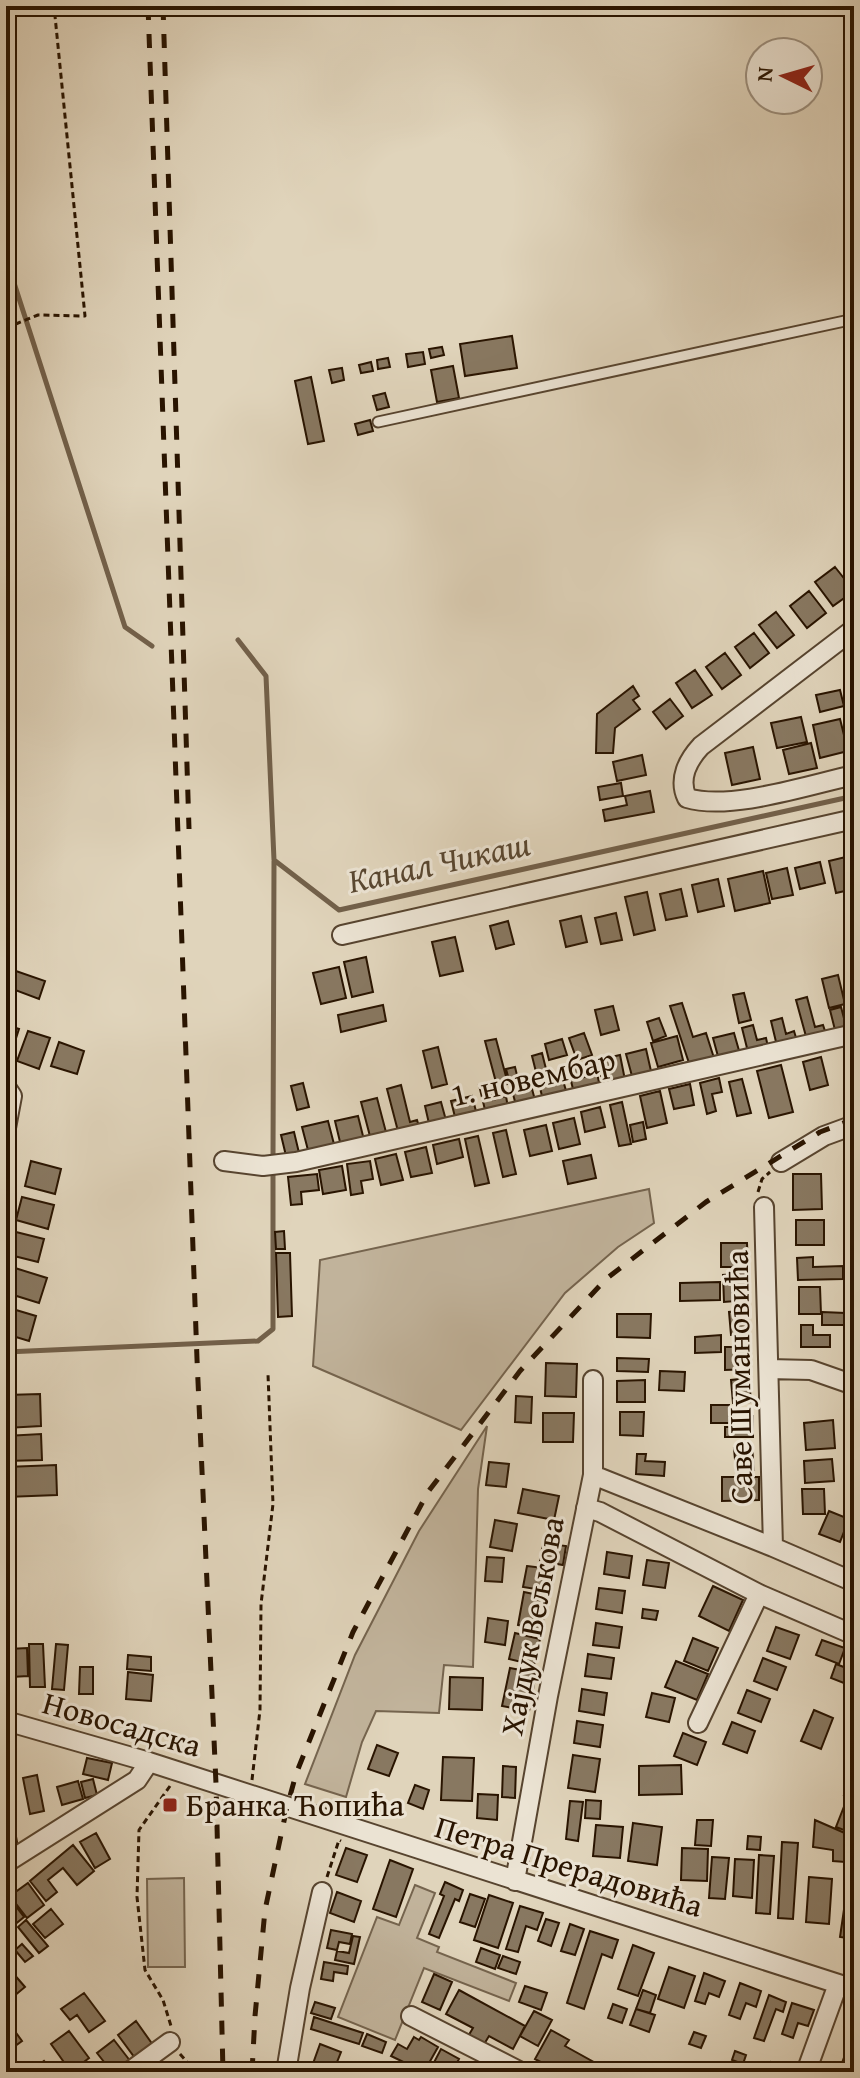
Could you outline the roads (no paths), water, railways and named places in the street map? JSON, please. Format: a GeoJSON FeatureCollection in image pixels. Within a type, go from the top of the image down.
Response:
{"type":"FeatureCollection","features":[{"type":"Feature","properties":{"kind":"street"},"geometry":{"type":"LineString","coordinates":[[854,629],[701,746],[692,756],[684,791],[687,798],[711,803],[854,775]]}},
{"type":"Feature","properties":{"kind":"street"},"geometry":{"type":"LineString","coordinates":[[342,935],[854,819]]}},
{"type":"Feature","properties":{"kind":"street","name":"1. новембар"},"geometry":{"type":"LineString","coordinates":[[224,1161],[263,1166],[296,1162],[854,1034]]}},
{"type":"Feature","properties":{"kind":"street"},"geometry":{"type":"LineString","coordinates":[[6,1128],[9,1092]]}},
{"type":"Feature","properties":{"kind":"street"},"geometry":{"type":"LineString","coordinates":[[781,1162],[824,1136],[854,1125]]}},
{"type":"Feature","properties":{"kind":"street","name":"Саве Шумановића"},"geometry":{"type":"LineString","coordinates":[[764,1207],[773,1547]]}},
{"type":"Feature","properties":{"kind":"street"},"geometry":{"type":"LineString","coordinates":[[769,1369],[811,1370],[854,1385]]}},
{"type":"Feature","properties":{"kind":"street","name":"Хајдук Вељкова"},"geometry":{"type":"LineString","coordinates":[[515,1881],[593,1475],[593,1380]]}},
{"type":"Feature","properties":{"kind":"street"},"geometry":{"type":"LineString","coordinates":[[593,1475],[854,1582]]}},
{"type":"Feature","properties":{"kind":"street"},"geometry":{"type":"LineString","coordinates":[[586,1508],[600,1512],[759,1594],[854,1635]]}},
{"type":"Feature","properties":{"kind":"street"},"geometry":{"type":"LineString","coordinates":[[698,1723],[759,1594]]}},
{"type":"Feature","properties":{"kind":"street","name":"Новосадска"},"geometry":{"type":"LineString","coordinates":[[6,1721],[221,1786]]}},
{"type":"Feature","properties":{"kind":"street"},"geometry":{"type":"LineString","coordinates":[[6,1863],[137,1780],[149,1762]]}},
{"type":"Feature","properties":{"kind":"street","name":"Петра Прерадовића"},"geometry":{"type":"LineString","coordinates":[[221,1786],[846,1986]]}},
{"type":"Feature","properties":{"kind":"street"},"geometry":{"type":"LineString","coordinates":[[286,2072],[300,1988],[322,1892]]}},
{"type":"Feature","properties":{"kind":"street"},"geometry":{"type":"LineString","coordinates":[[806,2072],[846,1986]]}},
{"type":"Feature","properties":{"kind":"street"},"geometry":{"type":"LineString","coordinates":[[411,2016],[521,2072]]}},
{"type":"Feature","properties":{"kind":"street"},"geometry":{"type":"LineString","coordinates":[[129,2072],[170,2042]]}},
{"type":"Feature","properties":{"kind":"lane"},"geometry":{"type":"LineString","coordinates":[[378,422],[854,319]]}},
{"type":"Feature","properties":{"kind":"waterway","name":"Канал Чикаш"},"geometry":{"type":"LineString","coordinates":[[6,258],[125,627],[152,646]]}},
{"type":"Feature","properties":{"kind":"waterway","name":"Канал Чикаш"},"geometry":{"type":"LineString","coordinates":[[238,640],[266,676],[274,860],[339,910],[854,796]]}},
{"type":"Feature","properties":{"kind":"waterway"},"geometry":{"type":"LineString","coordinates":[[273,1159],[274,861]]}},
{"type":"Feature","properties":{"kind":"waterway"},"geometry":{"type":"LineString","coordinates":[[6,1352],[258,1341],[273,1329],[273,1169]]}},
{"type":"Feature","properties":{"kind":"railway"},"geometry":{"type":"LineString","coordinates":[[148,6],[197,1359],[216,1784],[223,2072]]}},
{"type":"Feature","properties":{"kind":"railway"},"geometry":{"type":"LineString","coordinates":[[163,6],[189,829]]}},
{"type":"Feature","properties":{"kind":"railway"},"geometry":{"type":"LineString","coordinates":[[252,2072],[265,1910],[296,1774],[353,1632],[428,1492],[520,1371],[606,1279],[706,1202],[820,1132],[854,1119]]}},
{"type":"Feature","properties":{"kind":"place","name":"Бранка Ћопића"},"geometry":{"type":"Point","coordinates":[170,1805]}}]}
